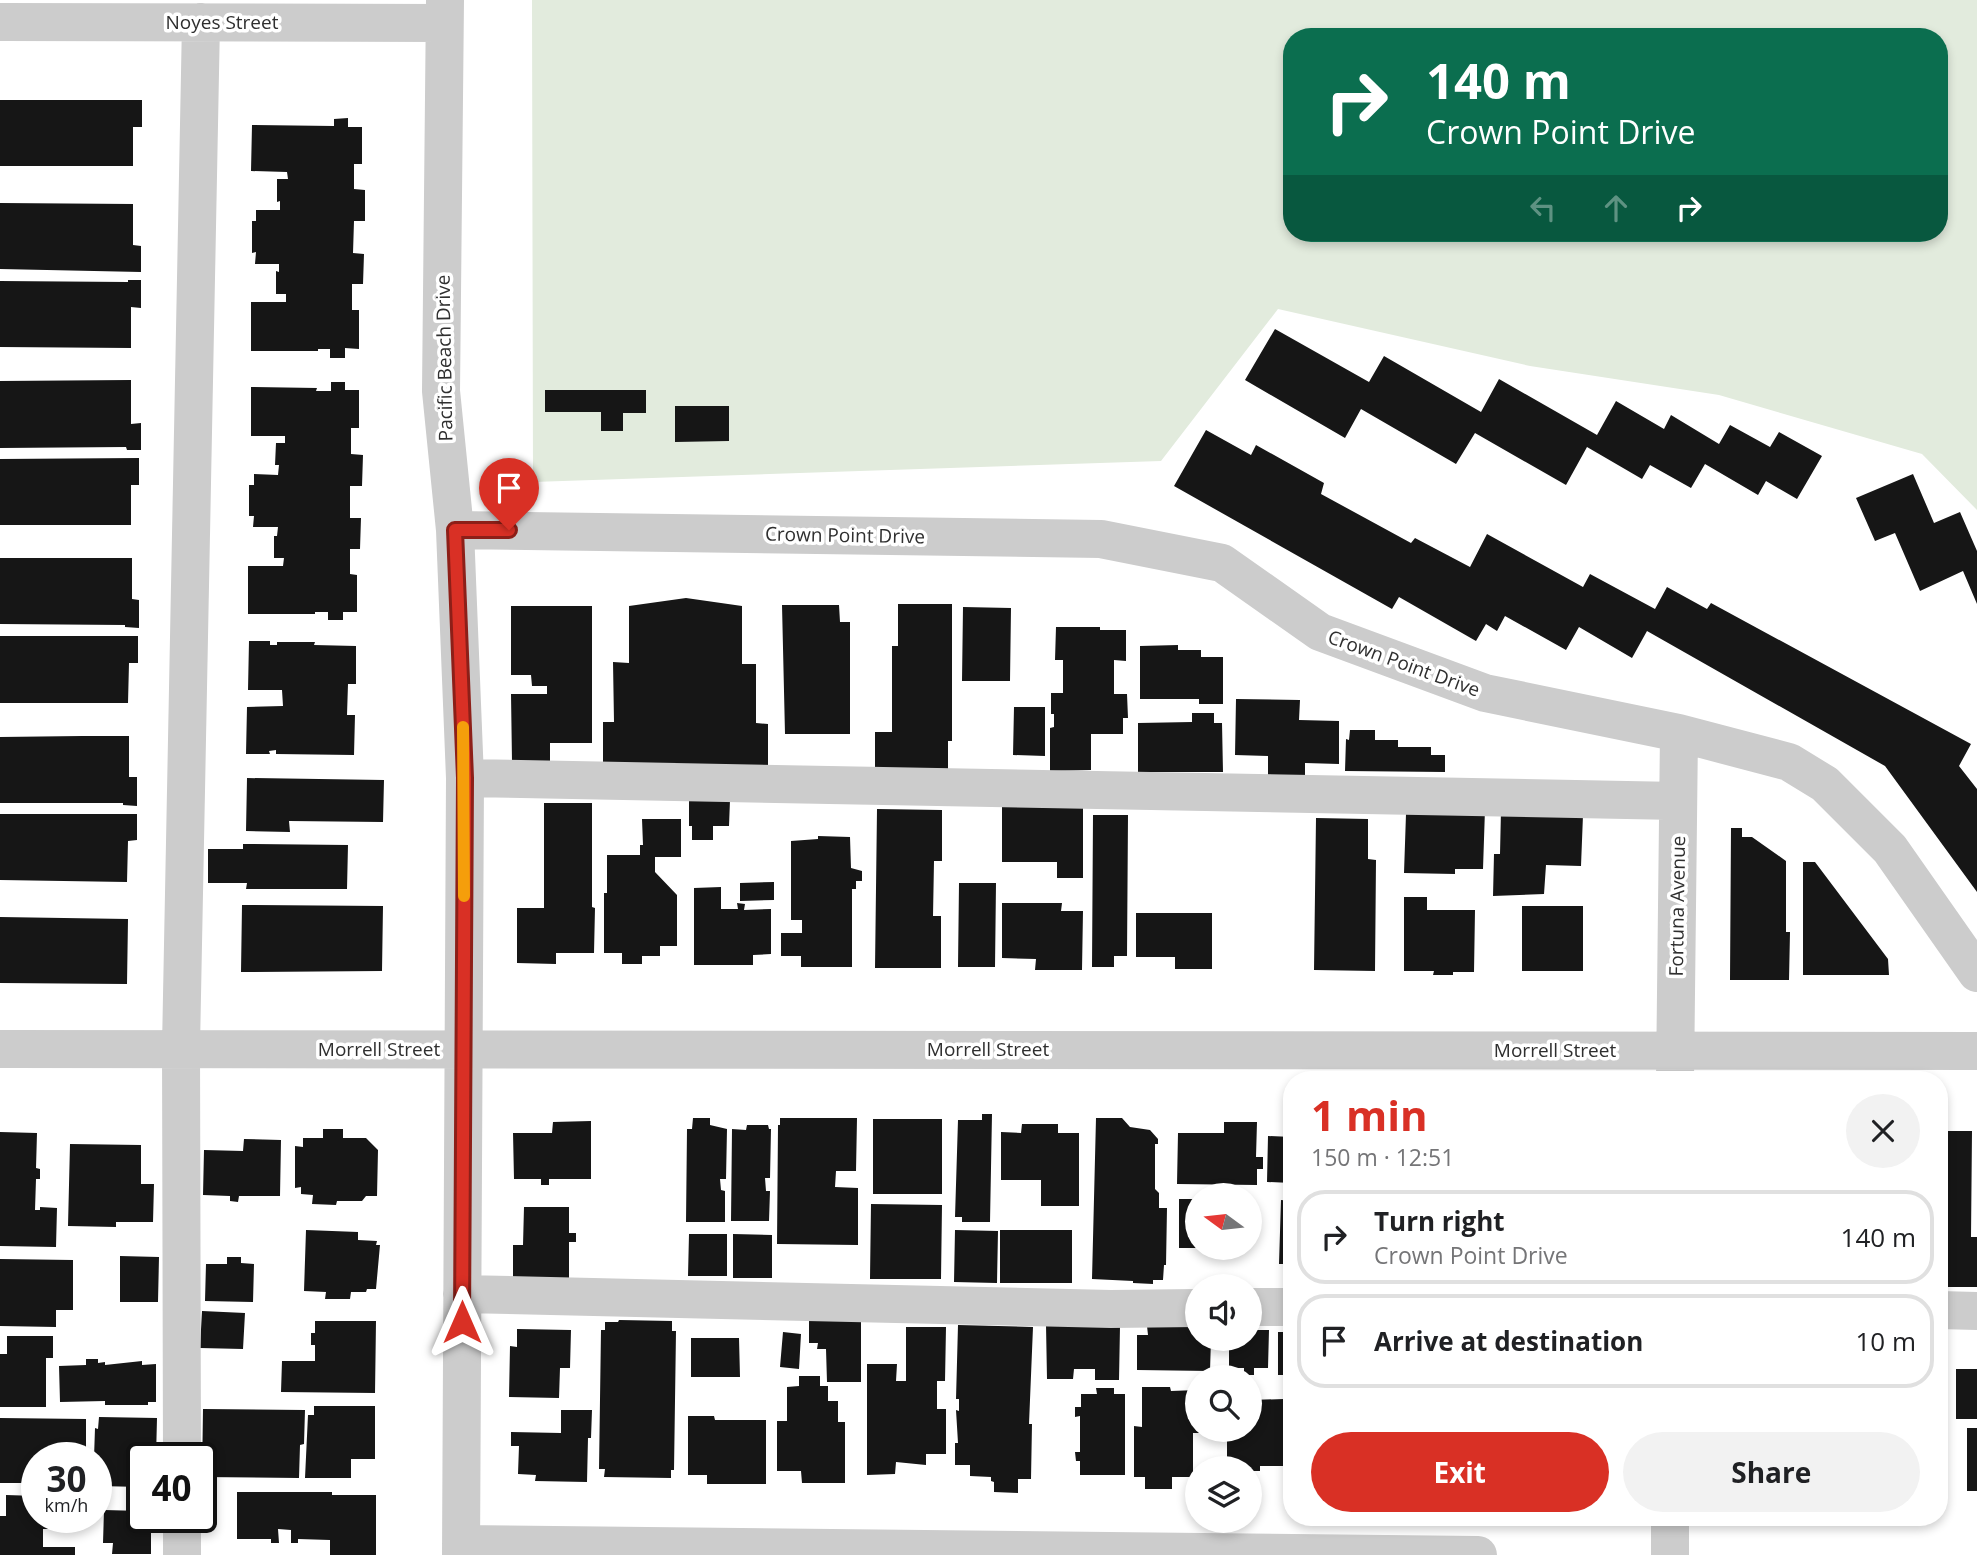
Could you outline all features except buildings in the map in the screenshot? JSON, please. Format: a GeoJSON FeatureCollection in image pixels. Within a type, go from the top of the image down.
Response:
{"type":"FeatureCollection","features":[{"type":"Feature","properties":{"kind":"street","name":"Noyes Street"},"geometry":{"type":"LineString","coordinates":[[0,22],[201,22],[445,11]]}},
{"type":"Feature","properties":{"kind":"street","name":"Pacific Beach Drive"},"geometry":{"type":"LineString","coordinates":[[445,11],[441,391],[455,530],[465,778],[461,1550]]}},
{"type":"Feature","properties":{"kind":"street"},"geometry":{"type":"LineString","coordinates":[[182,1442],[181,1047],[201,22]]}},
{"type":"Feature","properties":{"kind":"street","name":"Crown Point Drive"},"geometry":{"type":"LineString","coordinates":[[455,530],[1101,539],[1222,563],[1320,632],[1485,693],[1679,733],[1788,762],[1825,784],[1890,849],[1977,973]]}},
{"type":"Feature","properties":{"kind":"street","name":"Fortuna Avenue"},"geometry":{"type":"LineString","coordinates":[[1675,1065],[1679,733]]}},
{"type":"Feature","properties":{"kind":"street"},"geometry":{"type":"LineString","coordinates":[[465,778],[1678,801]]}},
{"type":"Feature","properties":{"kind":"street","name":"Morrell Street"},"geometry":{"type":"LineString","coordinates":[[0,1049],[464,1049],[1675,1065],[1977,1051]]}},
{"type":"Feature","properties":{"kind":"street"},"geometry":{"type":"LineString","coordinates":[[462,1294],[1111,1309],[1185,1308]]}},
{"type":"Feature","properties":{"kind":"street"},"geometry":{"type":"LineString","coordinates":[[1262,1307],[1283,1307]]}},
{"type":"Feature","properties":{"kind":"street"},"geometry":{"type":"LineString","coordinates":[[1948,1310],[1977,1311]]}},
{"type":"Feature","properties":{"kind":"street"},"geometry":{"type":"LineString","coordinates":[[1670,1526],[1670,1555]]}},
{"type":"Feature","properties":{"kind":"street"},"geometry":{"type":"LineString","coordinates":[[182,1533],[183,1555]]}},
{"type":"Feature","properties":{"kind":"street"},"geometry":{"type":"LineString","coordinates":[[461,1550],[1478,1555]]}},
{"type":"Feature","properties":{"kind":"shaded area"},"geometry":{"type":"Polygon","coordinates":[[[532,0],[1977,0],[1977,510],[1922,454],[1719,395],[1530,366],[1278,309],[1161,461],[533,482],[532,0]]]}},
{"type":"Feature","properties":{"kind":"slow traffic"},"geometry":{"type":"LineString","coordinates":[[463,727],[464,896]]}},
{"type":"Feature","properties":{"kind":"route"},"geometry":{"type":"LineString","coordinates":[[462,1322],[465,778],[455,530],[509,530]]}}]}
